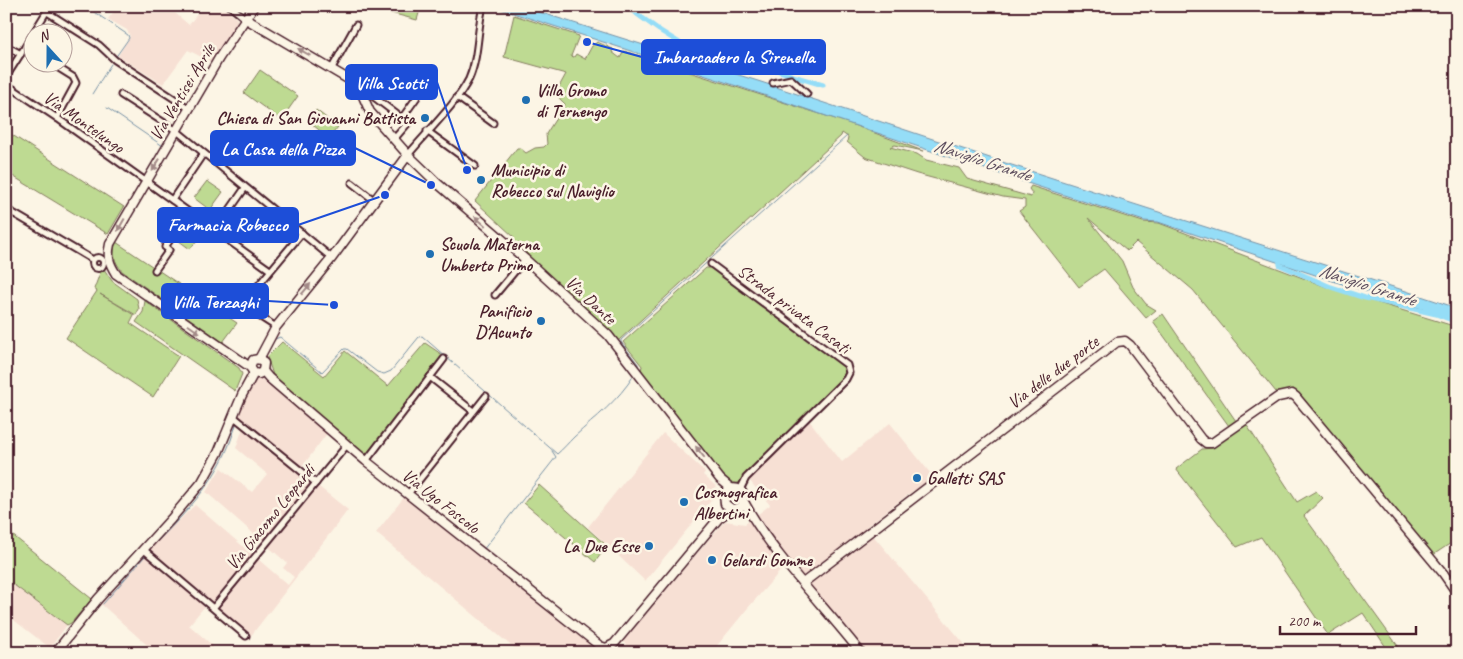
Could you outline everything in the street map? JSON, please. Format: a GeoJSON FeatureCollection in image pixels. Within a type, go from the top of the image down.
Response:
{"type":"FeatureCollection","features":[{"type":"Feature","properties":{"kind":"main road","name":"Via Ventisei Aprile"},"geometry":{"type":"LineString","coordinates":[[106,260],[110,244],[145,182],[219,58],[254,6]]}},
{"type":"Feature","properties":{"kind":"main road"},"geometry":{"type":"LineString","coordinates":[[254,6],[254,16],[258,25]]}},
{"type":"Feature","properties":{"kind":"main road"},"geometry":{"type":"LineString","coordinates":[[246,19],[332,68]]}},
{"type":"Feature","properties":{"kind":"main road","name":"Via Dante"},"geometry":{"type":"LineString","coordinates":[[332,68],[360,87],[370,112],[395,138],[408,155],[608,335],[720,479],[732,488]]}},
{"type":"Feature","properties":{"kind":"main road"},"geometry":{"type":"LineString","coordinates":[[259,359],[276,327],[375,202],[408,155]]}},
{"type":"Feature","properties":{"kind":"main road"},"geometry":{"type":"LineString","coordinates":[[55,653],[80,621],[202,482],[218,453],[252,370],[253,360],[259,359],[264,363],[263,371],[259,374],[252,370],[116,274],[106,260]]}},
{"type":"Feature","properties":{"kind":"main road","name":"Via delle due porte"},"geometry":{"type":"LineString","coordinates":[[803,583],[1117,342],[1125,341],[1206,443],[1212,443],[1278,397],[1292,394],[1296,397],[1418,545],[1444,573],[1457,593]]}},
{"type":"Feature","properties":{"kind":"main road","name":"Via Ugo Foscolo"},"geometry":{"type":"LineString","coordinates":[[263,371],[366,461],[604,650]]}},
{"type":"Feature","properties":{"kind":"main road"},"geometry":{"type":"LineString","coordinates":[[604,650],[614,644],[716,523],[738,506],[744,495],[740,490],[732,488],[725,494],[716,523]]}},
{"type":"Feature","properties":{"kind":"main road"},"geometry":{"type":"LineString","coordinates":[[724,502],[727,506],[738,506],[752,517],[861,653]]}},
{"type":"Feature","properties":{"kind":"street"},"geometry":{"type":"LineString","coordinates":[[41,22],[50,6]]}},
{"type":"Feature","properties":{"kind":"street"},"geometry":{"type":"LineString","coordinates":[[230,6],[246,19]]}},
{"type":"Feature","properties":{"kind":"street"},"geometry":{"type":"LineString","coordinates":[[408,155],[457,97],[469,78],[476,51],[483,6]]}},
{"type":"Feature","properties":{"kind":"street"},"geometry":{"type":"LineString","coordinates":[[235,10],[240,21],[240,27]]}},
{"type":"Feature","properties":{"kind":"street"},"geometry":{"type":"LineString","coordinates":[[47,12],[99,45],[115,60],[190,109]]}},
{"type":"Feature","properties":{"kind":"street"},"geometry":{"type":"LineString","coordinates":[[332,68],[356,25]]}},
{"type":"Feature","properties":{"kind":"street"},"geometry":{"type":"LineString","coordinates":[[6,46],[21,54],[6,77]]}},
{"type":"Feature","properties":{"kind":"street"},"geometry":{"type":"LineString","coordinates":[[57,118],[76,83],[73,77],[65,72]]}},
{"type":"Feature","properties":{"kind":"street"},"geometry":{"type":"LineString","coordinates":[[773,83],[792,76],[807,94]]}},
{"type":"Feature","properties":{"kind":"street","name":"Via Montelungo"},"geometry":{"type":"LineString","coordinates":[[6,84],[57,118],[270,270]]}},
{"type":"Feature","properties":{"kind":"street"},"geometry":{"type":"LineString","coordinates":[[363,96],[370,94],[408,123],[395,138]]}},
{"type":"Feature","properties":{"kind":"street"},"geometry":{"type":"LineString","coordinates":[[121,95],[177,131],[332,258]]}},
{"type":"Feature","properties":{"kind":"street"},"geometry":{"type":"LineString","coordinates":[[402,118],[417,97]]}},
{"type":"Feature","properties":{"kind":"street"},"geometry":{"type":"LineString","coordinates":[[457,97],[493,123]]}},
{"type":"Feature","properties":{"kind":"street"},"geometry":{"type":"LineString","coordinates":[[427,131],[475,166]]}},
{"type":"Feature","properties":{"kind":"street"},"geometry":{"type":"LineString","coordinates":[[172,200],[203,154]]}},
{"type":"Feature","properties":{"kind":"street"},"geometry":{"type":"LineString","coordinates":[[352,183],[375,202]]}},
{"type":"Feature","properties":{"kind":"street"},"geometry":{"type":"LineString","coordinates":[[215,231],[245,188]]}},
{"type":"Feature","properties":{"kind":"street"},"geometry":{"type":"LineString","coordinates":[[6,210],[93,260],[97,258],[106,260],[102,266],[97,268],[92,265],[93,260]]}},
{"type":"Feature","properties":{"kind":"street"},"geometry":{"type":"LineString","coordinates":[[155,270],[169,250],[165,247],[189,213]]}},
{"type":"Feature","properties":{"kind":"street"},"geometry":{"type":"LineString","coordinates":[[276,327],[242,304],[302,233]]}},
{"type":"Feature","properties":{"kind":"street"},"geometry":{"type":"LineString","coordinates":[[495,295],[525,259]]}},
{"type":"Feature","properties":{"kind":"street","name":"Strada privata Casati"},"geometry":{"type":"LineString","coordinates":[[710,264],[847,365],[848,369],[846,379],[746,478],[740,490]]}},
{"type":"Feature","properties":{"kind":"street"},"geometry":{"type":"LineString","coordinates":[[366,461],[444,360]]}},
{"type":"Feature","properties":{"kind":"street"},"geometry":{"type":"LineString","coordinates":[[430,378],[473,411]]}},
{"type":"Feature","properties":{"kind":"street"},"geometry":{"type":"LineString","coordinates":[[408,494],[486,396]]}},
{"type":"Feature","properties":{"kind":"street"},"geometry":{"type":"LineString","coordinates":[[233,416],[316,483]]}},
{"type":"Feature","properties":{"kind":"street","name":"Via Giacomo Leopardi"},"geometry":{"type":"LineString","coordinates":[[214,607],[348,445]]}},
{"type":"Feature","properties":{"kind":"street"},"geometry":{"type":"LineString","coordinates":[[143,549],[214,607],[246,636]]}},
{"type":"Feature","properties":{"kind":"shaded area"},"geometry":{"type":"Polygon","coordinates":[[[118,6],[167,6],[189,25],[203,6],[222,6],[237,19],[237,26],[211,62],[188,50],[163,84],[118,56],[130,36],[127,30],[108,19],[118,6]]]}},
{"type":"Feature","properties":{"kind":"shaded area"},"geometry":{"type":"Polygon","coordinates":[[[254,376],[260,377],[328,432],[299,471],[348,510],[250,637],[210,600],[189,625],[213,646],[208,653],[156,653],[101,604],[151,547],[195,505],[288,585],[294,577],[283,568],[287,563],[206,492],[221,468],[252,492],[267,474],[236,448],[245,422],[237,415],[254,376]]]}},
{"type":"Feature","properties":{"kind":"shaded area"},"geometry":{"type":"Polygon","coordinates":[[[808,419],[842,462],[890,423],[935,479],[917,493],[914,490],[866,527],[972,653],[864,653],[790,560],[711,653],[636,653],[622,641],[725,521],[745,524],[770,505],[749,480],[808,419]]]}},
{"type":"Feature","properties":{"kind":"shaded area"},"geometry":{"type":"Polygon","coordinates":[[[663,433],[705,472],[703,475],[717,487],[718,492],[645,581],[588,527],[663,433]]]}},
{"type":"Feature","properties":{"kind":"shaded area"},"geometry":{"type":"Polygon","coordinates":[[[405,496],[595,648],[590,653],[520,653],[376,533],[405,496]]]}},
{"type":"Feature","properties":{"kind":"shaded area"},"geometry":{"type":"Polygon","coordinates":[[[6,579],[67,625],[50,648],[6,614],[6,579]]]}},
{"type":"Feature","properties":{"kind":"green space"},"geometry":{"type":"Polygon","coordinates":[[[346,6],[421,6],[417,20],[372,8],[360,10],[346,6]]]}},
{"type":"Feature","properties":{"kind":"green space"},"geometry":{"type":"Polygon","coordinates":[[[514,15],[579,36],[571,56],[574,57],[576,54],[585,59],[592,46],[597,42],[613,49],[612,52],[620,58],[624,51],[848,123],[923,151],[895,145],[890,147],[917,154],[926,160],[959,168],[967,179],[1031,197],[1032,193],[1029,189],[1031,186],[1143,222],[1159,223],[1329,288],[1457,327],[1457,539],[1433,555],[1298,392],[1276,392],[1193,290],[1136,242],[1127,251],[1088,218],[1122,261],[1133,287],[1146,304],[1156,310],[1146,318],[1104,269],[1079,287],[1019,211],[1025,207],[1025,200],[1003,197],[917,174],[865,157],[847,142],[848,137],[842,133],[841,136],[618,341],[604,326],[508,242],[514,237],[475,201],[517,148],[526,153],[535,148],[544,147],[547,144],[546,134],[565,104],[555,94],[566,74],[504,57],[514,15]]]}},
{"type":"Feature","properties":{"kind":"green space"},"geometry":{"type":"Polygon","coordinates":[[[260,70],[298,96],[281,120],[244,93],[260,70]]]}},
{"type":"Feature","properties":{"kind":"green space"},"geometry":{"type":"Polygon","coordinates":[[[316,110],[338,127],[329,138],[308,121],[316,110]]]}},
{"type":"Feature","properties":{"kind":"green space"},"geometry":{"type":"Polygon","coordinates":[[[6,131],[124,207],[108,234],[6,172],[6,131]]]}},
{"type":"Feature","properties":{"kind":"green space"},"geometry":{"type":"Polygon","coordinates":[[[207,181],[223,192],[210,210],[194,198],[207,181]]]}},
{"type":"Feature","properties":{"kind":"green space"},"geometry":{"type":"Polygon","coordinates":[[[190,219],[205,230],[190,249],[175,238],[190,219]]]}},
{"type":"Feature","properties":{"kind":"green space"},"geometry":{"type":"Polygon","coordinates":[[[116,242],[237,323],[223,342],[122,271],[114,257],[116,242]]]}},
{"type":"Feature","properties":{"kind":"green space"},"geometry":{"type":"Polygon","coordinates":[[[706,268],[712,268],[844,365],[847,372],[739,483],[727,482],[641,370],[642,366],[623,342],[706,268]]]}},
{"type":"Feature","properties":{"kind":"green space"},"geometry":{"type":"Polygon","coordinates":[[[104,269],[112,281],[137,299],[139,309],[136,315],[100,294],[134,315],[130,323],[179,356],[153,397],[66,338],[97,291],[94,289],[100,273],[104,269]]]}},
{"type":"Feature","properties":{"kind":"green space"},"geometry":{"type":"Polygon","coordinates":[[[145,301],[239,368],[242,374],[235,391],[136,322],[143,312],[145,301]]]}},
{"type":"Feature","properties":{"kind":"green space"},"geometry":{"type":"Polygon","coordinates":[[[1163,314],[1236,421],[1229,426],[1153,321],[1163,314]]]}},
{"type":"Feature","properties":{"kind":"green space"},"geometry":{"type":"Polygon","coordinates":[[[282,342],[324,376],[345,351],[388,386],[425,343],[444,356],[366,455],[275,381],[267,357],[282,342]]]}},
{"type":"Feature","properties":{"kind":"green space"},"geometry":{"type":"Polygon","coordinates":[[[1246,424],[1297,502],[1316,491],[1323,498],[1304,516],[1403,653],[1390,653],[1363,613],[1328,635],[1261,537],[1237,547],[1176,469],[1202,449],[1213,448],[1246,424]]]}},
{"type":"Feature","properties":{"kind":"green space"},"geometry":{"type":"Polygon","coordinates":[[[539,485],[607,546],[595,562],[524,503],[539,485]]]}},
{"type":"Feature","properties":{"kind":"green space"},"geometry":{"type":"Polygon","coordinates":[[[6,530],[92,599],[71,623],[67,625],[6,579],[6,530]]]}},
{"type":"Feature","properties":{"kind":"water","name":"Naviglio Grande"},"geometry":{"type":"Polygon","coordinates":[[[491,6],[520,6],[1406,291],[1457,308],[1457,320],[1336,282],[1158,222],[1144,221],[491,6]]]}},
{"type":"Feature","properties":{"kind":"waterway"},"geometry":{"type":"LineString","coordinates":[[85,6],[128,35],[129,38],[115,58]]}},
{"type":"Feature","properties":{"kind":"waterway"},"geometry":{"type":"LineString","coordinates":[[628,6],[635,12]]}},
{"type":"Feature","properties":{"kind":"waterway"},"geometry":{"type":"LineString","coordinates":[[637,14],[683,45],[727,58]]}},
{"type":"Feature","properties":{"kind":"waterway"},"geometry":{"type":"LineString","coordinates":[[730,58],[773,69]]}},
{"type":"Feature","properties":{"kind":"waterway"},"geometry":{"type":"LineString","coordinates":[[92,94],[111,64]]}},
{"type":"Feature","properties":{"kind":"waterway"},"geometry":{"type":"LineString","coordinates":[[776,70],[791,75]]}},
{"type":"Feature","properties":{"kind":"waterway"},"geometry":{"type":"LineString","coordinates":[[793,76],[823,85]]}},
{"type":"Feature","properties":{"kind":"waterway"},"geometry":{"type":"LineString","coordinates":[[107,108],[163,146]]}},
{"type":"Feature","properties":{"kind":"waterway"},"geometry":{"type":"LineString","coordinates":[[638,367],[638,364],[621,340],[847,136]]}},
{"type":"Feature","properties":{"kind":"waterway"},"geometry":{"type":"LineString","coordinates":[[157,171],[169,149]]}},
{"type":"Feature","properties":{"kind":"waterway","name":"Naviglio Grande"},"geometry":{"type":"LineString","coordinates":[[1279,257],[1280,265],[1331,287],[1365,298],[1436,314],[1457,322]]}},
{"type":"Feature","properties":{"kind":"waterway"},"geometry":{"type":"LineString","coordinates":[[270,346],[275,339],[280,337],[322,372],[344,349],[347,349],[377,372],[384,374],[391,371],[419,337],[422,336],[557,454],[614,401],[634,375]]}},
{"type":"Feature","properties":{"kind":"waterway"},"geometry":{"type":"LineString","coordinates":[[150,549],[191,506],[213,476],[231,441],[237,421]]}},
{"type":"Feature","properties":{"kind":"waterway"},"geometry":{"type":"LineString","coordinates":[[483,550],[556,457],[552,451]]}},
{"type":"Feature","properties":{"kind":"waterway"},"geometry":{"type":"LineString","coordinates":[[103,604],[145,556]]}},
{"type":"Feature","properties":{"kind":"place","name":"Imbarcadero la Sirenella"},"geometry":{"type":"Point","coordinates":[587,42]}},
{"type":"Feature","properties":{"kind":"place","name":"Villa Gromo di Ternengo"},"geometry":{"type":"Point","coordinates":[526,100]}},
{"type":"Feature","properties":{"kind":"place","name":"Chiesa di San Giovanni Battista"},"geometry":{"type":"Point","coordinates":[425,118]}},
{"type":"Feature","properties":{"kind":"place","name":"Villa Scotti"},"geometry":{"type":"Point","coordinates":[467,170]}},
{"type":"Feature","properties":{"kind":"place","name":"Municipio di Robecco sul Naviglio"},"geometry":{"type":"Point","coordinates":[481,180]}},
{"type":"Feature","properties":{"kind":"place","name":"La Casa della Pizza"},"geometry":{"type":"Point","coordinates":[431,185]}},
{"type":"Feature","properties":{"kind":"place","name":"Farmacia Robecco"},"geometry":{"type":"Point","coordinates":[385,195]}},
{"type":"Feature","properties":{"kind":"place","name":"Scuola Materna Umberto Primo"},"geometry":{"type":"Point","coordinates":[430,254]}},
{"type":"Feature","properties":{"kind":"place","name":"Villa Terzaghi"},"geometry":{"type":"Point","coordinates":[334,305]}},
{"type":"Feature","properties":{"kind":"place","name":"Panificio D'Acunto"},"geometry":{"type":"Point","coordinates":[541,321]}},
{"type":"Feature","properties":{"kind":"place","name":"Galletti SAS"},"geometry":{"type":"Point","coordinates":[917,478]}},
{"type":"Feature","properties":{"kind":"place","name":"Cosmografica Albertini"},"geometry":{"type":"Point","coordinates":[684,502]}},
{"type":"Feature","properties":{"kind":"place","name":"La Due Esse"},"geometry":{"type":"Point","coordinates":[649,546]}},
{"type":"Feature","properties":{"kind":"place","name":"Gelardi Gomme"},"geometry":{"type":"Point","coordinates":[712,560]}}]}
